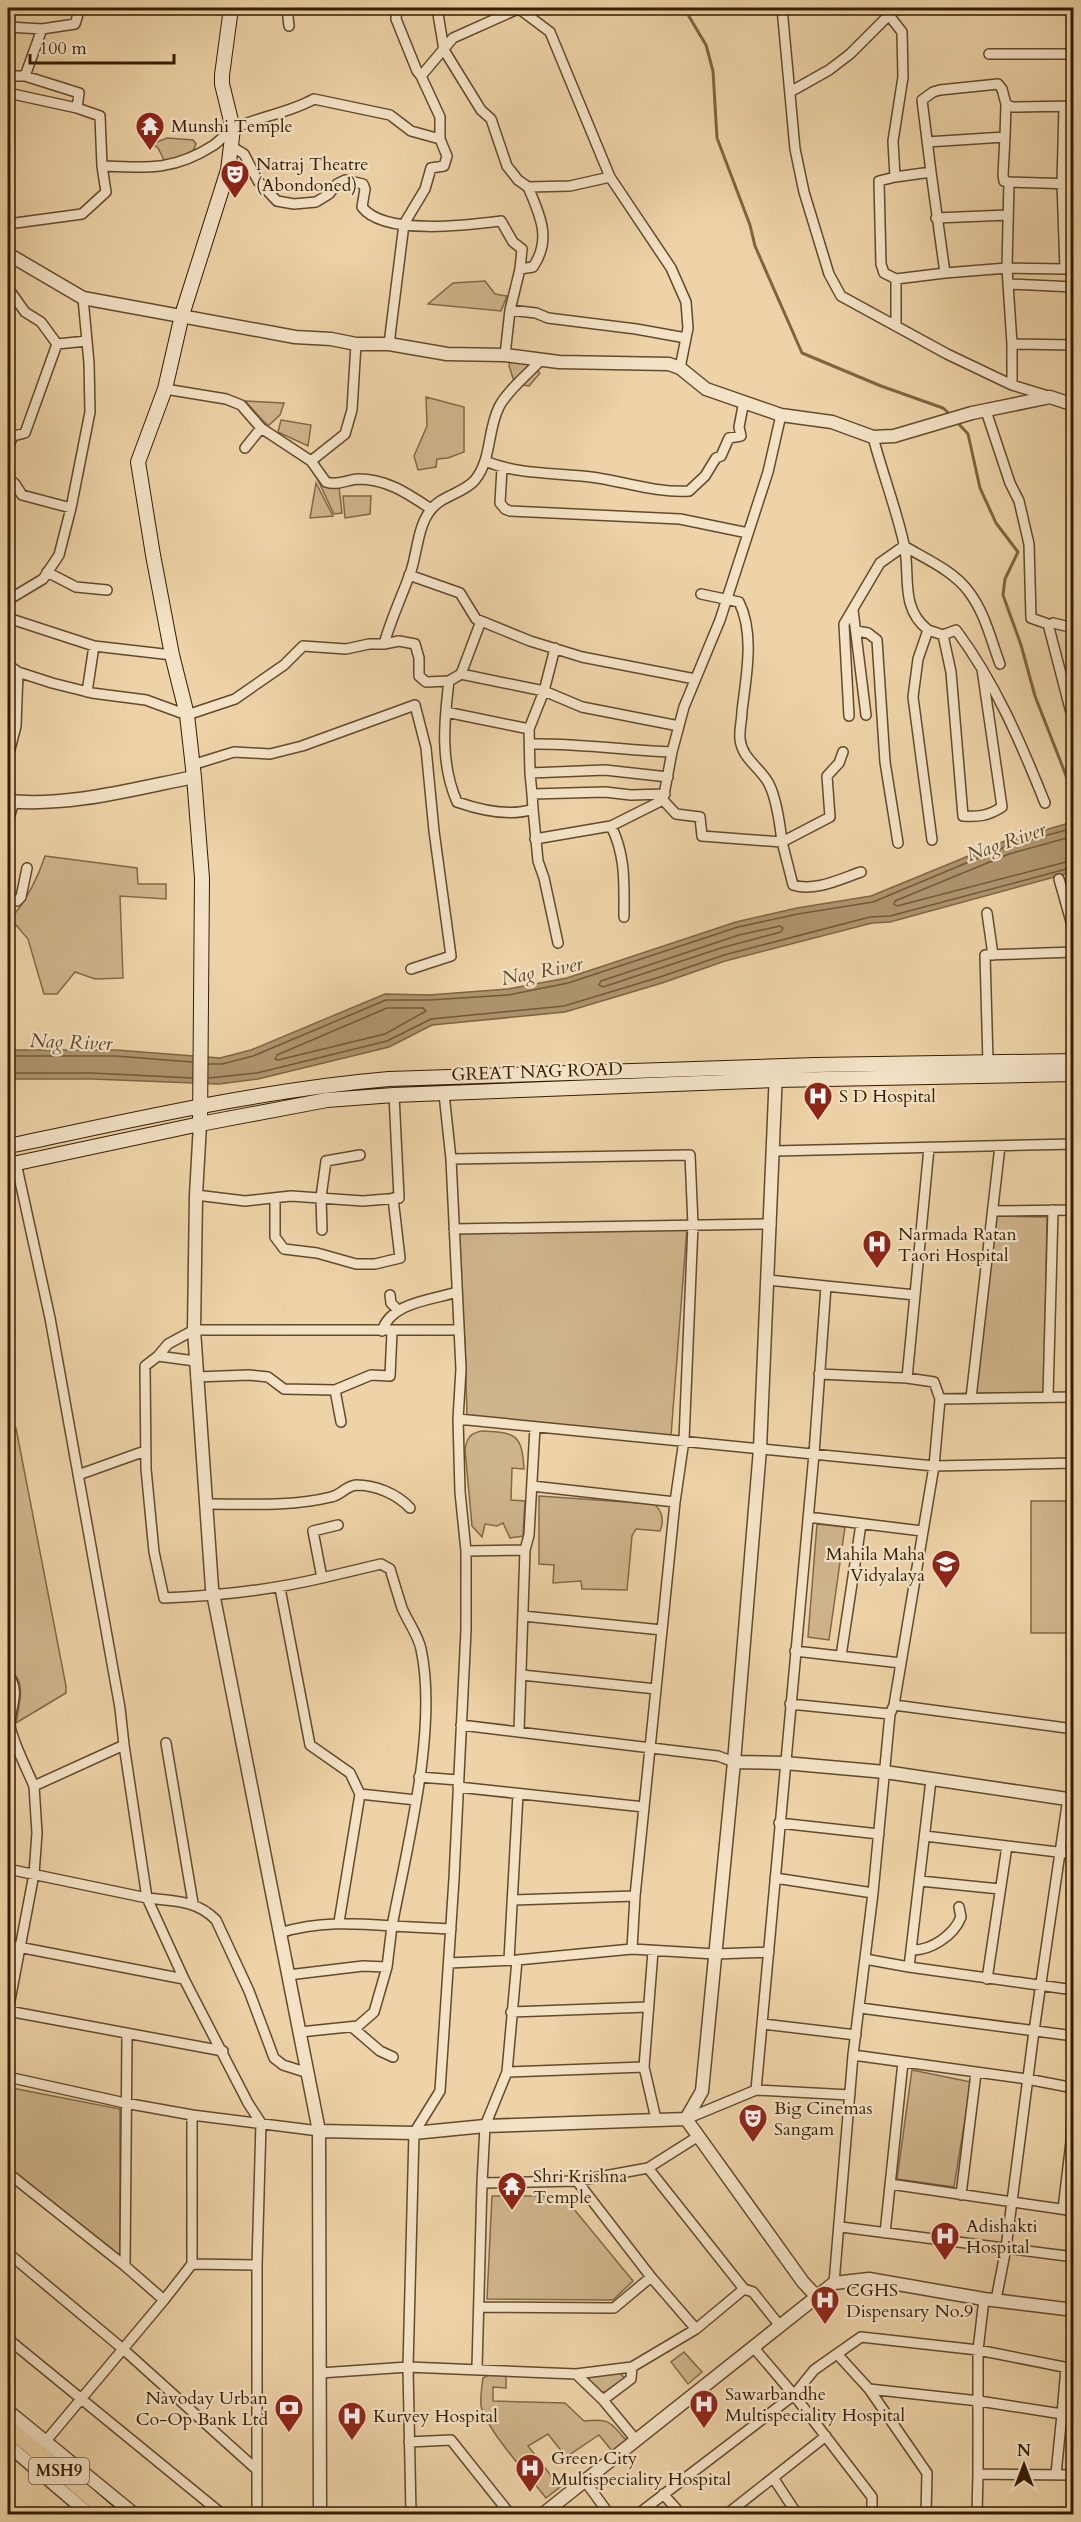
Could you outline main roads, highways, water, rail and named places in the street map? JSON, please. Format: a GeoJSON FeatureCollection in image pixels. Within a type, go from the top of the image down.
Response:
{"type":"FeatureCollection","features":[{"type":"Feature","properties":{"kind":"main road"},"geometry":{"type":"LineString","coordinates":[[200,1124],[202,878],[193,771],[187,715],[172,655],[138,462],[165,389],[182,315],[228,170],[233,129],[222,84],[231,8]]}},
{"type":"Feature","properties":{"kind":"main road","name":"GREAT NAG ROAD"},"geometry":{"type":"LineString","coordinates":[[12,1164],[327,1100],[776,1073],[988,1062],[1074,1061]]}},
{"type":"Feature","properties":{"kind":"main road","name":"GREAT NAG ROAD"},"geometry":{"type":"LineString","coordinates":[[8,1146],[199,1101],[331,1083],[388,1078],[776,1073],[1074,1074]]}},
{"type":"Feature","properties":{"kind":"main road","name":"MSH9"},"geometry":{"type":"LineString","coordinates":[[8,2427],[110,2514]]}},
{"type":"Feature","properties":{"kind":"water","name":"Nag River"},"geometry":{"type":"Polygon","coordinates":[[[1073,822],[1073,872],[890,922],[872,923],[725,961],[662,983],[565,1012],[432,1025],[389,1047],[258,1079],[219,1084],[92,1079],[8,1079],[8,1050],[116,1050],[220,1058],[251,1050],[385,994],[429,995],[508,989],[567,978],[736,922],[797,908],[871,896],[1005,841],[1073,822]]]}},
{"type":"Feature","properties":{"kind":"waterway"},"geometry":{"type":"LineString","coordinates":[[684,8],[706,45],[713,71],[717,138],[750,225],[755,246],[802,353],[881,386],[943,408],[952,416]]}},
{"type":"Feature","properties":{"kind":"waterway"},"geometry":{"type":"LineString","coordinates":[[956,421],[968,434],[980,488],[996,523],[1018,552],[1005,579],[1003,595],[1021,645],[1035,696],[1074,796]]}},
{"type":"Feature","properties":{"kind":"place","name":"Munshi Temple"},"geometry":{"type":"Point","coordinates":[150,152]}},
{"type":"Feature","properties":{"kind":"place","name":"Natraj Theatre (Abondoned)"},"geometry":{"type":"Point","coordinates":[235,200]}},
{"type":"Feature","properties":{"kind":"place","name":"S D Hospital"},"geometry":{"type":"Point","coordinates":[818,1122]}},
{"type":"Feature","properties":{"kind":"place","name":"Narmada Ratan Taori Hospital"},"geometry":{"type":"Point","coordinates":[877,1270]}},
{"type":"Feature","properties":{"kind":"place","name":"Mahila Maha Vidyalaya"},"geometry":{"type":"Point","coordinates":[946,1590]}},
{"type":"Feature","properties":{"kind":"place","name":"Big Cinemas Sangam"},"geometry":{"type":"Point","coordinates":[753,2144]}},
{"type":"Feature","properties":{"kind":"place","name":"Shri Krishna Temple"},"geometry":{"type":"Point","coordinates":[512,2212]}},
{"type":"Feature","properties":{"kind":"place","name":"Adishakti Hospital"},"geometry":{"type":"Point","coordinates":[945,2262]}},
{"type":"Feature","properties":{"kind":"place","name":"CGHS Dispensary No.9"},"geometry":{"type":"Point","coordinates":[825,2326]}},
{"type":"Feature","properties":{"kind":"place","name":"Sawarbandhe Multispeciality Hospital"},"geometry":{"type":"Point","coordinates":[704,2430]}},
{"type":"Feature","properties":{"kind":"place","name":"Navoday Urban Co-Op Bank Ltd"},"geometry":{"type":"Point","coordinates":[289,2434]}},
{"type":"Feature","properties":{"kind":"place","name":"Kurvey Hospital"},"geometry":{"type":"Point","coordinates":[352,2442]}},
{"type":"Feature","properties":{"kind":"place","name":"Green City Multispeciality Hospital"},"geometry":{"type":"Point","coordinates":[530,2494]}}]}
